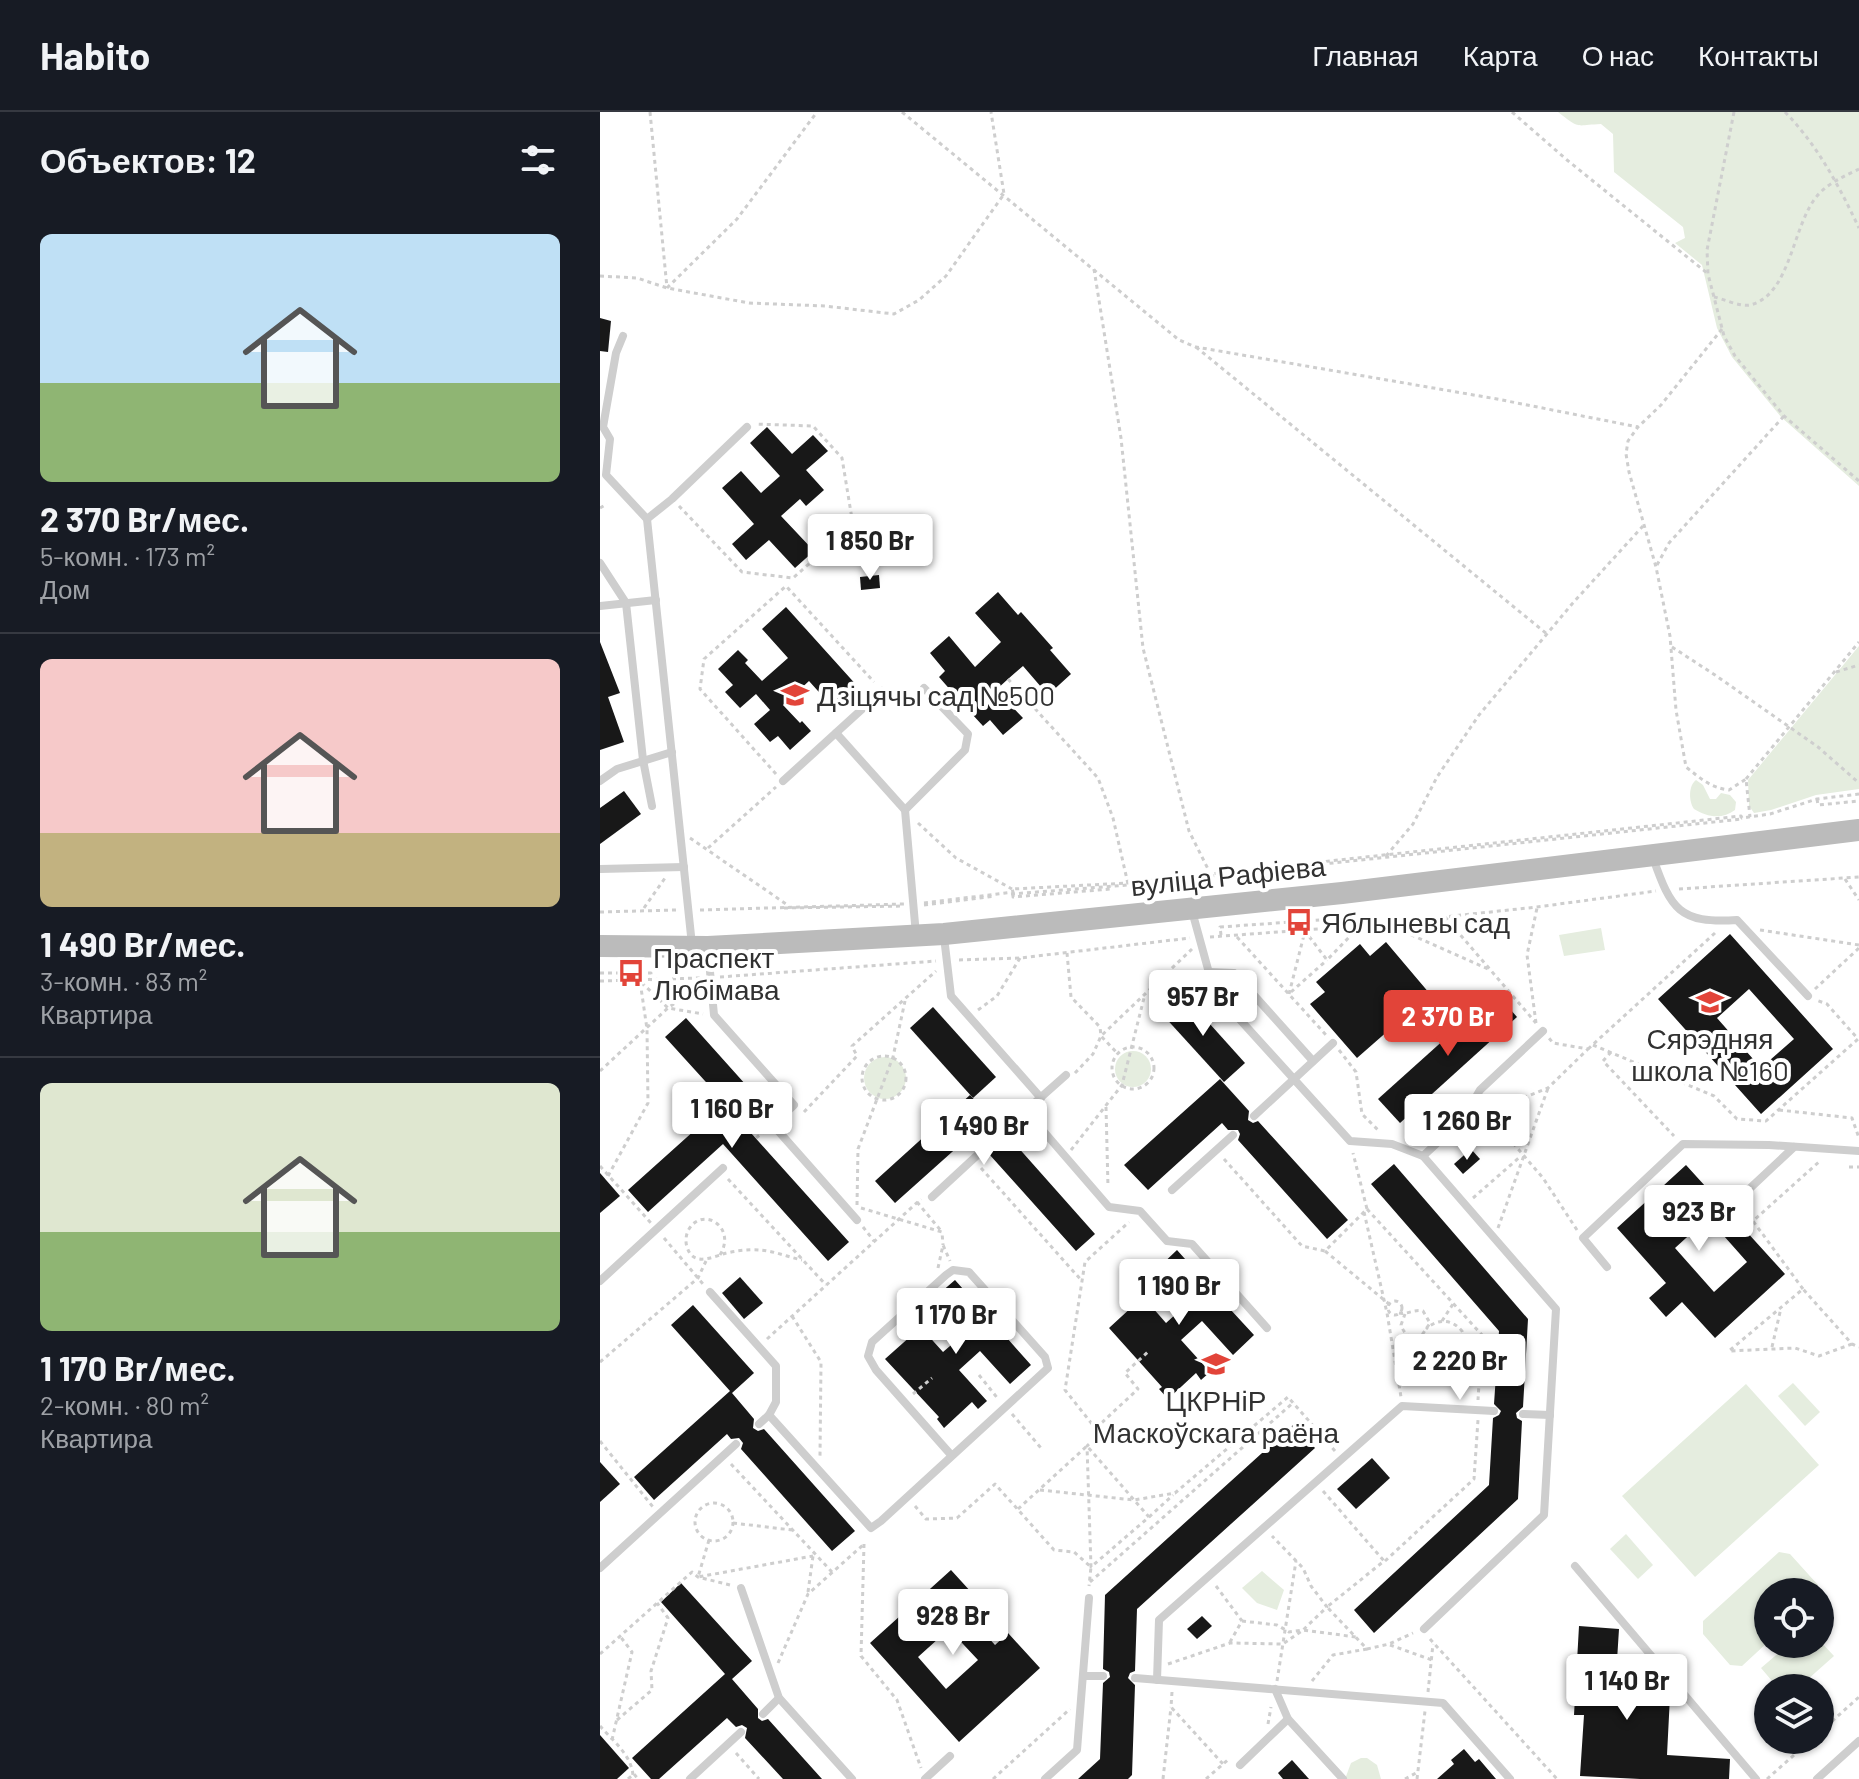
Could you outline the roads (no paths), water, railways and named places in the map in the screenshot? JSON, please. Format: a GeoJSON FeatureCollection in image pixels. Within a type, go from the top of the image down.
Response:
{"type":"FeatureCollection","features":[{"type":"Feature","properties":{"kind":"main road","name":"вуліца Рафіева"},"geometry":{"type":"LineString","coordinates":[[600,946],[700,946],[944,934],[1192,909],[1859,830]]}},
{"type":"Feature","properties":{"kind":"lane"},"geometry":{"type":"LineString","coordinates":[[623,336],[616,353],[602,425],[610,439],[603,477],[647,519],[688,912],[711,978],[714,1015],[794,1105],[773,1125],[857,1220]]}},
{"type":"Feature","properties":{"kind":"lane"},"geometry":{"type":"LineString","coordinates":[[647,519],[747,427]]}},
{"type":"Feature","properties":{"kind":"lane"},"geometry":{"type":"LineString","coordinates":[[600,563],[626,603],[643,760],[652,806]]}},
{"type":"Feature","properties":{"kind":"lane"},"geometry":{"type":"LineString","coordinates":[[600,606],[656,600]]}},
{"type":"Feature","properties":{"kind":"lane"},"geometry":{"type":"LineString","coordinates":[[905,810],[965,750],[967,741],[968,734],[924,688]]}},
{"type":"Feature","properties":{"kind":"lane"},"geometry":{"type":"LineString","coordinates":[[783,781],[882,691]]}},
{"type":"Feature","properties":{"kind":"lane"},"geometry":{"type":"LineString","coordinates":[[836,733],[905,810],[916,935]]}},
{"type":"Feature","properties":{"kind":"lane"},"geometry":{"type":"LineString","coordinates":[[600,781],[617,769],[672,752]]}},
{"type":"Feature","properties":{"kind":"lane"},"geometry":{"type":"LineString","coordinates":[[1652,854],[1664,890],[1678,910],[1690,916],[1737,920],[1808,996]]}},
{"type":"Feature","properties":{"kind":"lane"},"geometry":{"type":"LineString","coordinates":[[600,869],[684,867]]}},
{"type":"Feature","properties":{"kind":"lane"},"geometry":{"type":"LineString","coordinates":[[1192,909],[1214,991],[1350,1141],[1392,1144],[1423,1156],[1556,1309],[1544,1515],[1424,1629]]}},
{"type":"Feature","properties":{"kind":"lane"},"geometry":{"type":"LineString","coordinates":[[944,934],[951,996],[1041,1098]]}},
{"type":"Feature","properties":{"kind":"lane"},"geometry":{"type":"LineString","coordinates":[[1209,972],[1234,973],[1313,1061]]}},
{"type":"Feature","properties":{"kind":"lane"},"geometry":{"type":"LineString","coordinates":[[1423,1156],[1463,1119],[1480,1090],[1543,1031]]}},
{"type":"Feature","properties":{"kind":"lane"},"geometry":{"type":"LineString","coordinates":[[1254,1116],[1333,1043]]}},
{"type":"Feature","properties":{"kind":"lane"},"geometry":{"type":"LineString","coordinates":[[1003,1131],[1069,1075]]}},
{"type":"Feature","properties":{"kind":"lane"},"geometry":{"type":"LineString","coordinates":[[1026,1111],[1109,1207],[1140,1211],[1167,1241],[1192,1244],[1267,1328]]}},
{"type":"Feature","properties":{"kind":"lane"},"geometry":{"type":"LineString","coordinates":[[1172,1190],[1233,1135]]}},
{"type":"Feature","properties":{"kind":"lane"},"geometry":{"type":"LineString","coordinates":[[1607,1267],[1583,1238],[1683,1144],[1859,1151]]}},
{"type":"Feature","properties":{"kind":"lane"},"geometry":{"type":"LineString","coordinates":[[1746,1192],[1794,1147]]}},
{"type":"Feature","properties":{"kind":"lane"},"geometry":{"type":"LineString","coordinates":[[932,1197],[984,1149]]}},
{"type":"Feature","properties":{"kind":"lane"},"geometry":{"type":"LineString","coordinates":[[600,1281],[722,1170]]}},
{"type":"Feature","properties":{"kind":"lane"},"geometry":{"type":"LineString","coordinates":[[769,1415],[871,1528],[907,1498],[1048,1368],[1045,1357],[969,1272],[953,1270],[935,1284],[872,1342],[868,1356],[876,1370],[952,1456]]}},
{"type":"Feature","properties":{"kind":"lane"},"geometry":{"type":"LineString","coordinates":[[710,1292],[776,1366],[776,1402],[769,1415],[759,1424]]}},
{"type":"Feature","properties":{"kind":"lane"},"geometry":{"type":"LineString","coordinates":[[1157,1680],[1159,1620],[1402,1406],[1494,1411]]}},
{"type":"Feature","properties":{"kind":"lane"},"geometry":{"type":"LineString","coordinates":[[1523,1414],[1550,1415]]}},
{"type":"Feature","properties":{"kind":"lane"},"geometry":{"type":"LineString","coordinates":[[600,1568],[736,1444]]}},
{"type":"Feature","properties":{"kind":"lane"},"geometry":{"type":"LineString","coordinates":[[1575,1566],[1756,1779]]}},
{"type":"Feature","properties":{"kind":"lane"},"geometry":{"type":"LineString","coordinates":[[741,1588],[779,1698],[852,1779]]}},
{"type":"Feature","properties":{"kind":"lane"},"geometry":{"type":"LineString","coordinates":[[1045,1779],[1077,1750],[1089,1598]]}},
{"type":"Feature","properties":{"kind":"lane"},"geometry":{"type":"LineString","coordinates":[[1083,1676],[1103,1676]]}},
{"type":"Feature","properties":{"kind":"lane"},"geometry":{"type":"LineString","coordinates":[[1135,1678],[1304,1692],[1427,1697],[1443,1703],[1510,1779]]}},
{"type":"Feature","properties":{"kind":"lane"},"geometry":{"type":"LineString","coordinates":[[1275,1689],[1288,1719],[1343,1779]]}},
{"type":"Feature","properties":{"kind":"lane"},"geometry":{"type":"LineString","coordinates":[[763,1714],[779,1698]]}},
{"type":"Feature","properties":{"kind":"lane"},"geometry":{"type":"LineString","coordinates":[[1240,1765],[1288,1719]]}},
{"type":"Feature","properties":{"kind":"lane"},"geometry":{"type":"LineString","coordinates":[[690,1779],[741,1732]]}},
{"type":"Feature","properties":{"kind":"lane"},"geometry":{"type":"LineString","coordinates":[[1817,1779],[1859,1741]]}},
{"type":"Feature","properties":{"kind":"lane"},"geometry":{"type":"LineString","coordinates":[[925,1779],[950,1756]]}},
{"type":"Feature","properties":{"kind":"place","name":"Дзіцячы сад №500"},"geometry":{"type":"Point","coordinates":[795,695]}},
{"type":"Feature","properties":{"kind":"place","name":"Яблыневы сад"},"geometry":{"type":"Point","coordinates":[1299,922]}},
{"type":"Feature","properties":{"kind":"place","name":"Праспект Любімава"},"geometry":{"type":"Point","coordinates":[631,973]}},
{"type":"Feature","properties":{"kind":"place","name":"Сярэдняя школа №160"},"geometry":{"type":"Point","coordinates":[1710,1002]}},
{"type":"Feature","properties":{"kind":"place","name":"ЦКРНіР Маскоўскага раёна"},"geometry":{"type":"Point","coordinates":[1216,1364]}}]}
